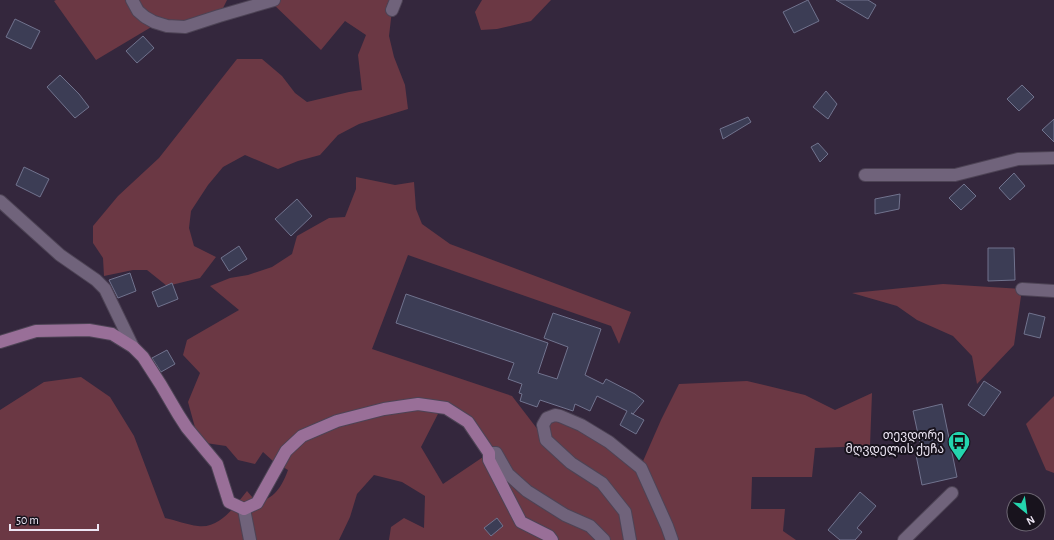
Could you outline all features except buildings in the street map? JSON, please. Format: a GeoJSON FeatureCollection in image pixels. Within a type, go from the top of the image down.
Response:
{"type":"FeatureCollection","features":[{"type":"Feature","properties":{"kind":"street"},"geometry":{"type":"LineString","coordinates":[[132,0],[138,11],[154,22],[167,26],[185,27],[274,0]]}},
{"type":"Feature","properties":{"kind":"street"},"geometry":{"type":"LineString","coordinates":[[864,175],[956,175],[1018,159],[1054,158]]}},
{"type":"Feature","properties":{"kind":"street"},"geometry":{"type":"LineString","coordinates":[[0,201],[60,255],[96,280],[105,289],[133,346],[161,385],[187,428],[217,464],[229,502],[244,509],[257,503],[286,451],[302,436],[337,421],[384,409],[418,404],[446,408],[468,422],[489,453],[489,460],[521,522],[550,536],[552,540]]}},
{"type":"Feature","properties":{"kind":"street"},"geometry":{"type":"LineString","coordinates":[[1022,289],[1054,291]]}},
{"type":"Feature","properties":{"kind":"street"},"geometry":{"type":"LineString","coordinates":[[0,342],[36,331],[89,330],[112,334],[133,346]]}},
{"type":"Feature","properties":{"kind":"street"},"geometry":{"type":"LineString","coordinates":[[630,540],[625,512],[602,483],[571,463],[546,440],[542,424],[547,418],[554,415],[560,416],[581,425],[609,442],[641,468],[672,540]]}},
{"type":"Feature","properties":{"kind":"street"},"geometry":{"type":"LineString","coordinates":[[489,453],[496,453],[508,474],[527,491],[565,515],[590,526],[604,540]]}},
{"type":"Feature","properties":{"kind":"street"},"geometry":{"type":"LineString","coordinates":[[904,540],[952,493]]}},
{"type":"Feature","properties":{"kind":"street"},"geometry":{"type":"LineString","coordinates":[[244,509],[250,540]]}},
{"type":"Feature","properties":{"kind":"shaded area"},"geometry":{"type":"Polygon","coordinates":[[[227,0],[219,16],[153,26],[96,60],[54,1],[227,0]]]}},
{"type":"Feature","properties":{"kind":"shaded area"},"geometry":{"type":"Polygon","coordinates":[[[274,0],[396,0],[392,10],[389,36],[394,57],[405,85],[408,109],[359,124],[338,135],[320,155],[298,161],[278,169],[245,155],[223,167],[208,185],[191,211],[189,228],[194,246],[216,257],[200,278],[167,286],[147,270],[133,270],[104,276],[103,258],[93,243],[93,226],[118,196],[159,158],[237,59],[262,59],[282,76],[295,93],[307,102],[362,90],[358,55],[366,35],[345,21],[321,50],[271,2],[274,0]]]}},
{"type":"Feature","properties":{"kind":"shaded area"},"geometry":{"type":"Polygon","coordinates":[[[482,0],[551,0],[531,21],[497,29],[481,30],[475,12],[482,0]]]}},
{"type":"Feature","properties":{"kind":"shaded area"},"geometry":{"type":"Polygon","coordinates":[[[356,177],[395,185],[414,182],[416,209],[422,224],[450,244],[631,312],[619,344],[611,326],[408,255],[372,349],[512,396],[545,439],[543,433],[555,415],[640,468],[679,384],[747,381],[805,395],[835,410],[872,393],[870,446],[815,448],[812,477],[752,477],[751,509],[785,509],[783,531],[796,540],[389,540],[391,527],[404,518],[424,528],[425,496],[402,482],[374,475],[357,494],[350,517],[339,540],[0,540],[0,410],[44,382],[81,377],[110,397],[134,436],[165,518],[198,526],[206,526],[213,524],[226,515],[247,491],[253,498],[245,509],[272,496],[281,486],[288,470],[273,461],[263,452],[255,464],[238,460],[226,446],[199,442],[188,402],[200,373],[183,355],[187,340],[239,310],[210,286],[230,278],[248,275],[272,267],[292,254],[297,236],[329,218],[345,217],[356,189],[356,177]],[[441,408],[421,447],[443,484],[489,453],[473,426],[441,408]]]}},
{"type":"Feature","properties":{"kind":"shaded area"},"geometry":{"type":"Polygon","coordinates":[[[943,284],[1022,289],[1014,345],[977,384],[972,356],[953,336],[917,320],[897,306],[852,293],[943,284]]]}},
{"type":"Feature","properties":{"kind":"shaded area"},"geometry":{"type":"Polygon","coordinates":[[[1054,396],[1054,473],[1046,470],[1026,424],[1054,396]]]}},
{"type":"Feature","properties":{"kind":"place","name":"თევდორე მღვდელის ქუჩა"},"geometry":{"type":"Point","coordinates":[959,462]}}]}
